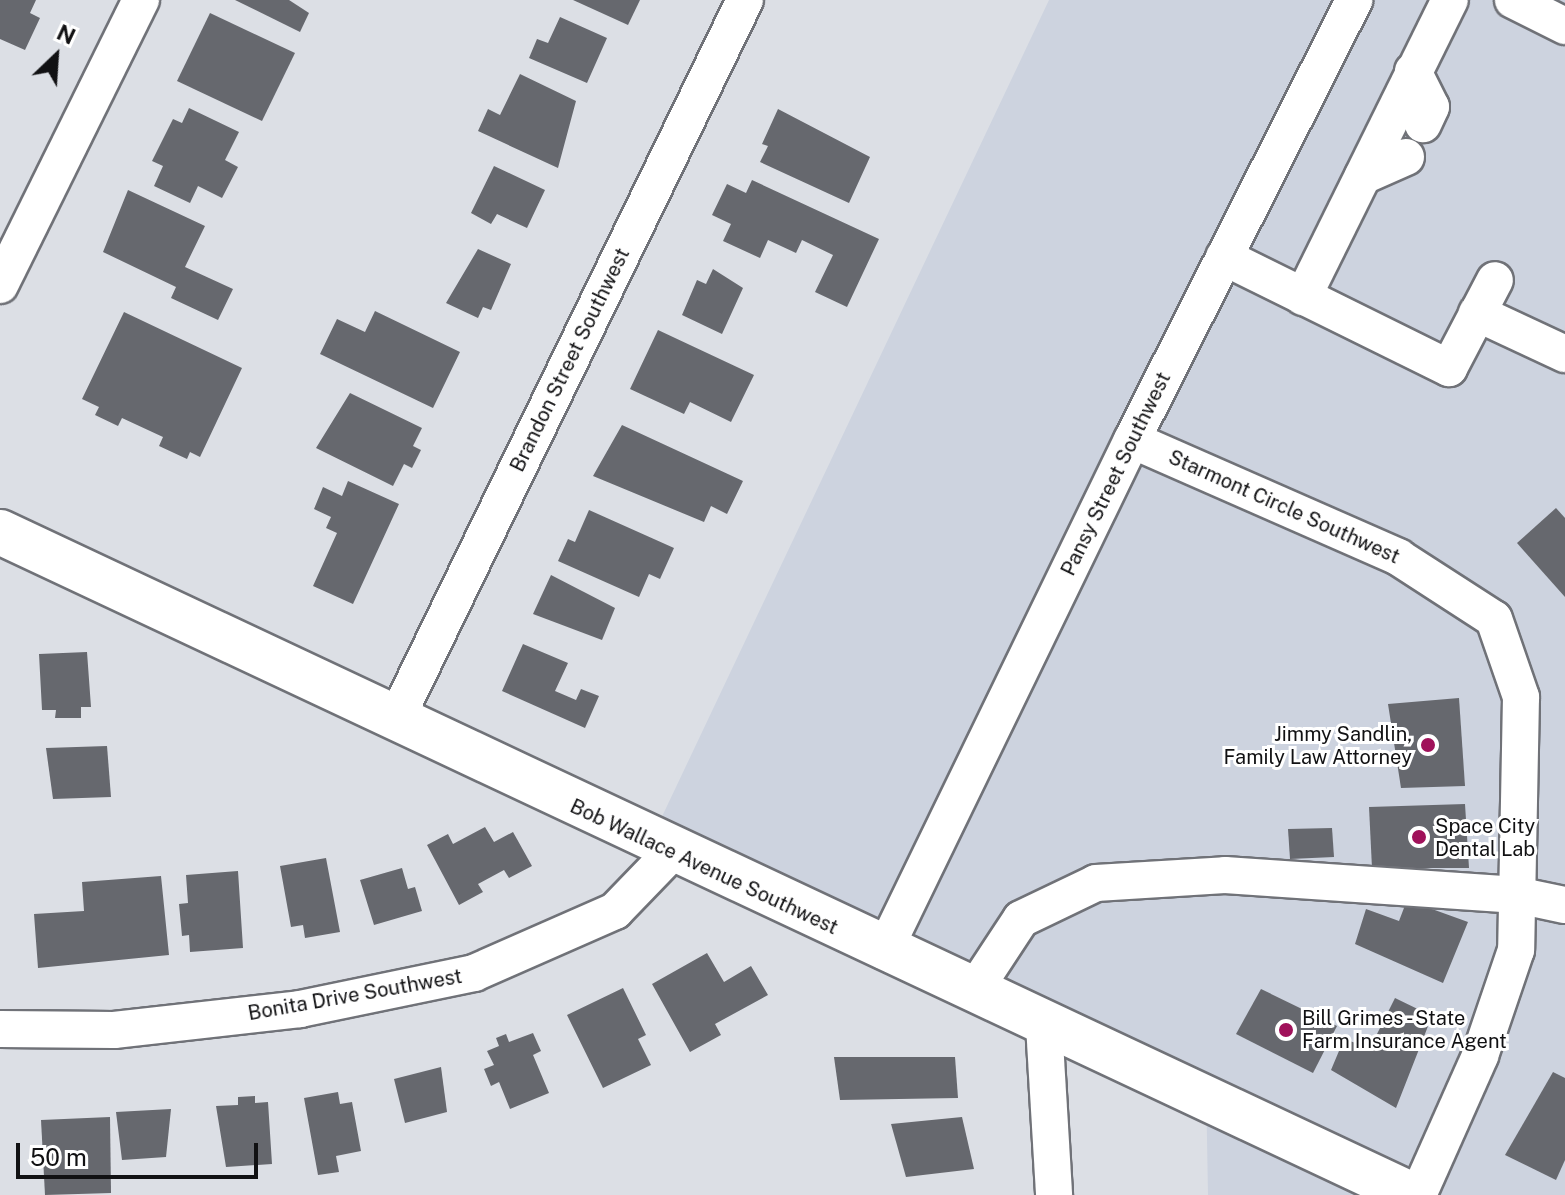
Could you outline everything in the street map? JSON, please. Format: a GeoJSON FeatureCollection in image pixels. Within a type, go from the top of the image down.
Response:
{"type":"FeatureCollection","features":[{"type":"Feature","properties":{"kind":"main road","name":"Bob Wallace Avenue Southwest"},"geometry":{"type":"LineString","coordinates":[[0,532],[672,852],[1412,1195]]}},
{"type":"Feature","properties":{"kind":"street"},"geometry":{"type":"LineString","coordinates":[[0,285],[141,0]]}},
{"type":"Feature","properties":{"kind":"street","name":"Brandon Street Southwest"},"geometry":{"type":"LineString","coordinates":[[395,721],[745,0]]}},
{"type":"Feature","properties":{"kind":"street","name":"Pansy Street Southwest"},"geometry":{"type":"LineString","coordinates":[[884,951],[1132,440],[1354,0]]}},
{"type":"Feature","properties":{"kind":"street"},"geometry":{"type":"LineString","coordinates":[[1303,297],[1450,0]]}},
{"type":"Feature","properties":{"kind":"street"},"geometry":{"type":"LineString","coordinates":[[1513,0],[1565,26]]}},
{"type":"Feature","properties":{"kind":"street"},"geometry":{"type":"LineString","coordinates":[[1413,71],[1431,107],[1423,124]]}},
{"type":"Feature","properties":{"kind":"street"},"geometry":{"type":"LineString","coordinates":[[1363,176],[1406,157]]}},
{"type":"Feature","properties":{"kind":"street"},"geometry":{"type":"LineString","coordinates":[[1224,257],[1449,368],[1495,280]]}},
{"type":"Feature","properties":{"kind":"street"},"geometry":{"type":"LineString","coordinates":[[1477,313],[1565,354]]}},
{"type":"Feature","properties":{"kind":"street","name":"Starmont Circle Southwest"},"geometry":{"type":"LineString","coordinates":[[1132,440],[1398,557],[1494,619],[1521,697],[1516,950],[1480,1056],[1418,1195]]}},
{"type":"Feature","properties":{"kind":"street","name":"Bonita Drive Southwest"},"geometry":{"type":"LineString","coordinates":[[0,1029],[114,1030],[300,1009],[474,973],[615,911],[672,852]]}},
{"type":"Feature","properties":{"kind":"street"},"geometry":{"type":"LineString","coordinates":[[973,992],[1021,919],[1096,883],[1225,875],[1517,895],[1565,905]]}},
{"type":"Feature","properties":{"kind":"street"},"geometry":{"type":"LineString","coordinates":[[1044,1025],[1054,1195]]}},
{"type":"Feature","properties":{"kind":"shaded area"},"geometry":{"type":"Polygon","coordinates":[[[1049,0],[1565,0],[1565,1195],[1208,1195],[1206,1083],[658,825],[1049,0]]]}},
{"type":"Feature","properties":{"kind":"building"},"geometry":{"type":"Polygon","coordinates":[[[0,0],[36,0],[30,13],[40,18],[25,50],[0,39],[0,0]]]}},
{"type":"Feature","properties":{"kind":"building"},"geometry":{"type":"Polygon","coordinates":[[[235,0],[289,0],[309,13],[300,32],[235,0]]]}},
{"type":"Feature","properties":{"kind":"building"},"geometry":{"type":"Polygon","coordinates":[[[573,0],[640,0],[628,25],[573,0]]]}},
{"type":"Feature","properties":{"kind":"building"},"geometry":{"type":"Polygon","coordinates":[[[210,13],[295,53],[262,121],[177,81],[210,13]]]}},
{"type":"Feature","properties":{"kind":"building"},"geometry":{"type":"Polygon","coordinates":[[[560,17],[607,38],[587,83],[529,58],[537,39],[548,43],[560,17]]]}},
{"type":"Feature","properties":{"kind":"building"},"geometry":{"type":"Polygon","coordinates":[[[520,74],[576,101],[558,168],[478,131],[488,109],[500,115],[520,74]]]}},
{"type":"Feature","properties":{"kind":"building"},"geometry":{"type":"Polygon","coordinates":[[[189,108],[239,132],[225,160],[238,167],[222,198],[198,186],[190,203],[154,186],[163,166],[152,161],[173,119],[182,123],[189,108]]]}},
{"type":"Feature","properties":{"kind":"building"},"geometry":{"type":"Polygon","coordinates":[[[778,109],[870,157],[849,203],[760,162],[768,146],[762,144],[778,109]]]}},
{"type":"Feature","properties":{"kind":"building"},"geometry":{"type":"Polygon","coordinates":[[[494,166],[545,190],[527,228],[497,214],[491,224],[471,213],[494,166]]]}},
{"type":"Feature","properties":{"kind":"building"},"geometry":{"type":"Polygon","coordinates":[[[752,180],[879,239],[847,307],[815,292],[833,255],[802,240],[796,253],[768,240],[760,258],[723,241],[731,224],[712,215],[727,184],[746,193],[752,180]]]}},
{"type":"Feature","properties":{"kind":"building"},"geometry":{"type":"Polygon","coordinates":[[[128,190],[205,226],[185,267],[233,289],[218,320],[171,298],[176,287],[103,252],[128,190]]]}},
{"type":"Feature","properties":{"kind":"building"},"geometry":{"type":"Polygon","coordinates":[[[478,249],[511,264],[491,310],[483,307],[478,318],[446,303],[478,249]]]}},
{"type":"Feature","properties":{"kind":"building"},"geometry":{"type":"Polygon","coordinates":[[[713,269],[743,288],[722,334],[682,315],[697,280],[706,284],[713,269]]]}},
{"type":"Feature","properties":{"kind":"building"},"geometry":{"type":"Polygon","coordinates":[[[375,311],[460,352],[433,408],[320,354],[337,319],[365,332],[375,311]]]}},
{"type":"Feature","properties":{"kind":"building"},"geometry":{"type":"Polygon","coordinates":[[[124,312],[242,368],[200,457],[190,452],[187,459],[159,446],[163,437],[122,418],[118,426],[95,415],[99,407],[82,399],[124,312]]]}},
{"type":"Feature","properties":{"kind":"building"},"geometry":{"type":"Polygon","coordinates":[[[658,330],[754,375],[731,422],[690,402],[684,414],[630,389],[658,330]]]}},
{"type":"Feature","properties":{"kind":"building"},"geometry":{"type":"Polygon","coordinates":[[[350,393],[422,428],[413,446],[421,450],[412,468],[404,464],[393,486],[316,448],[350,393]]]}},
{"type":"Feature","properties":{"kind":"building"},"geometry":{"type":"Polygon","coordinates":[[[622,425],[743,481],[727,514],[711,506],[704,522],[593,476],[622,425]]]}},
{"type":"Feature","properties":{"kind":"building"},"geometry":{"type":"Polygon","coordinates":[[[348,481],[399,504],[353,604],[313,586],[337,533],[326,528],[331,517],[314,509],[323,487],[342,496],[348,481]]]}},
{"type":"Feature","properties":{"kind":"building"},"geometry":{"type":"Polygon","coordinates":[[[1556,508],[1565,518],[1565,597],[1517,543],[1556,508]]]}},
{"type":"Feature","properties":{"kind":"building"},"geometry":{"type":"Polygon","coordinates":[[[589,510],[674,548],[660,579],[649,574],[639,597],[558,561],[568,539],[575,542],[589,510]]]}},
{"type":"Feature","properties":{"kind":"building"},"geometry":{"type":"Polygon","coordinates":[[[551,575],[615,608],[602,640],[533,614],[551,575]]]}},
{"type":"Feature","properties":{"kind":"building"},"geometry":{"type":"Polygon","coordinates":[[[523,644],[568,663],[555,691],[576,700],[581,689],[599,696],[585,728],[502,691],[523,644]]]}},
{"type":"Feature","properties":{"kind":"building"},"geometry":{"type":"Polygon","coordinates":[[[87,652],[91,707],[81,707],[81,718],[55,718],[56,710],[42,710],[39,654],[87,652]]]}},
{"type":"Feature","properties":{"kind":"building","name":"Jimmy Sandlin, Family Law Attorney"},"geometry":{"type":"Polygon","coordinates":[[[1459,698],[1465,786],[1401,788],[1388,704],[1459,698]]]}},
{"type":"Feature","properties":{"kind":"building"},"geometry":{"type":"Polygon","coordinates":[[[107,746],[111,797],[53,799],[46,748],[107,746]]]}},
{"type":"Feature","properties":{"kind":"building","name":"Space City Dental Lab"},"geometry":{"type":"Polygon","coordinates":[[[1465,804],[1469,868],[1372,868],[1369,807],[1465,804]]]}},
{"type":"Feature","properties":{"kind":"building"},"geometry":{"type":"Polygon","coordinates":[[[485,827],[494,842],[513,832],[532,866],[509,878],[504,870],[478,884],[483,892],[459,905],[427,845],[448,834],[453,844],[485,827]]]}},
{"type":"Feature","properties":{"kind":"building"},"geometry":{"type":"Polygon","coordinates":[[[1332,828],[1334,857],[1290,859],[1288,829],[1332,828]]]}},
{"type":"Feature","properties":{"kind":"building"},"geometry":{"type":"Polygon","coordinates":[[[326,858],[340,932],[305,938],[303,925],[291,927],[280,866],[326,858]]]}},
{"type":"Feature","properties":{"kind":"building"},"geometry":{"type":"Polygon","coordinates":[[[402,868],[408,889],[415,887],[422,911],[374,925],[360,880],[402,868]]]}},
{"type":"Feature","properties":{"kind":"building"},"geometry":{"type":"Polygon","coordinates":[[[238,871],[243,948],[190,952],[189,935],[182,936],[179,904],[188,903],[186,875],[238,871]]]}},
{"type":"Feature","properties":{"kind":"building"},"geometry":{"type":"Polygon","coordinates":[[[161,876],[169,955],[38,968],[34,914],[84,911],[82,882],[161,876]]]}},
{"type":"Feature","properties":{"kind":"building"},"geometry":{"type":"Polygon","coordinates":[[[1407,900],[1468,922],[1443,983],[1355,944],[1366,909],[1399,921],[1407,900]]]}},
{"type":"Feature","properties":{"kind":"building"},"geometry":{"type":"Polygon","coordinates":[[[707,953],[724,982],[751,966],[768,995],[715,1024],[721,1035],[690,1052],[652,984],[707,953]]]}},
{"type":"Feature","properties":{"kind":"building"},"geometry":{"type":"Polygon","coordinates":[[[623,988],[646,1035],[638,1039],[651,1065],[603,1088],[567,1015],[623,988]]]}},
{"type":"Feature","properties":{"kind":"building","name":"Bill Grimes - State Farm Insurance Agent"},"geometry":{"type":"Polygon","coordinates":[[[1261,989],[1337,1026],[1313,1073],[1236,1034],[1261,989]]]}},
{"type":"Feature","properties":{"kind":"building"},"geometry":{"type":"Polygon","coordinates":[[[1395,998],[1432,1016],[1396,1108],[1331,1070],[1344,1039],[1370,1048],[1395,998]]]}},
{"type":"Feature","properties":{"kind":"building"},"geometry":{"type":"Polygon","coordinates":[[[533,1033],[541,1051],[533,1055],[549,1093],[510,1109],[499,1082],[491,1086],[484,1069],[494,1065],[487,1051],[499,1046],[496,1038],[506,1034],[509,1042],[533,1033]]]}},
{"type":"Feature","properties":{"kind":"building"},"geometry":{"type":"Polygon","coordinates":[[[834,1057],[955,1057],[958,1098],[840,1100],[834,1057]]]}},
{"type":"Feature","properties":{"kind":"building"},"geometry":{"type":"Polygon","coordinates":[[[441,1067],[447,1112],[405,1123],[394,1079],[441,1067]]]}},
{"type":"Feature","properties":{"kind":"building"},"geometry":{"type":"Polygon","coordinates":[[[1553,1072],[1565,1078],[1565,1160],[1556,1180],[1505,1155],[1553,1072]]]}},
{"type":"Feature","properties":{"kind":"building"},"geometry":{"type":"Polygon","coordinates":[[[338,1092],[340,1104],[352,1102],[361,1151],[336,1156],[339,1172],[318,1175],[304,1098],[338,1092]]]}},
{"type":"Feature","properties":{"kind":"building"},"geometry":{"type":"Polygon","coordinates":[[[255,1096],[255,1103],[268,1102],[272,1164],[226,1167],[216,1106],[238,1105],[238,1097],[255,1096]]]}},
{"type":"Feature","properties":{"kind":"building"},"geometry":{"type":"Polygon","coordinates":[[[171,1109],[166,1157],[122,1160],[116,1112],[171,1109]]]}},
{"type":"Feature","properties":{"kind":"building"},"geometry":{"type":"Polygon","coordinates":[[[110,1117],[111,1193],[45,1195],[41,1120],[110,1117]]]}},
{"type":"Feature","properties":{"kind":"building"},"geometry":{"type":"Polygon","coordinates":[[[962,1117],[974,1169],[906,1177],[891,1124],[962,1117]]]}},
{"type":"Feature","properties":{"kind":"place","name":"Jimmy Sandlin, Family Law Attorney"},"geometry":{"type":"Point","coordinates":[1428,745]}},
{"type":"Feature","properties":{"kind":"place","name":"Space City Dental Lab"},"geometry":{"type":"Point","coordinates":[1419,837]}},
{"type":"Feature","properties":{"kind":"place","name":"Bill Grimes - State Farm Insurance Agent"},"geometry":{"type":"Point","coordinates":[1286,1030]}}]}
